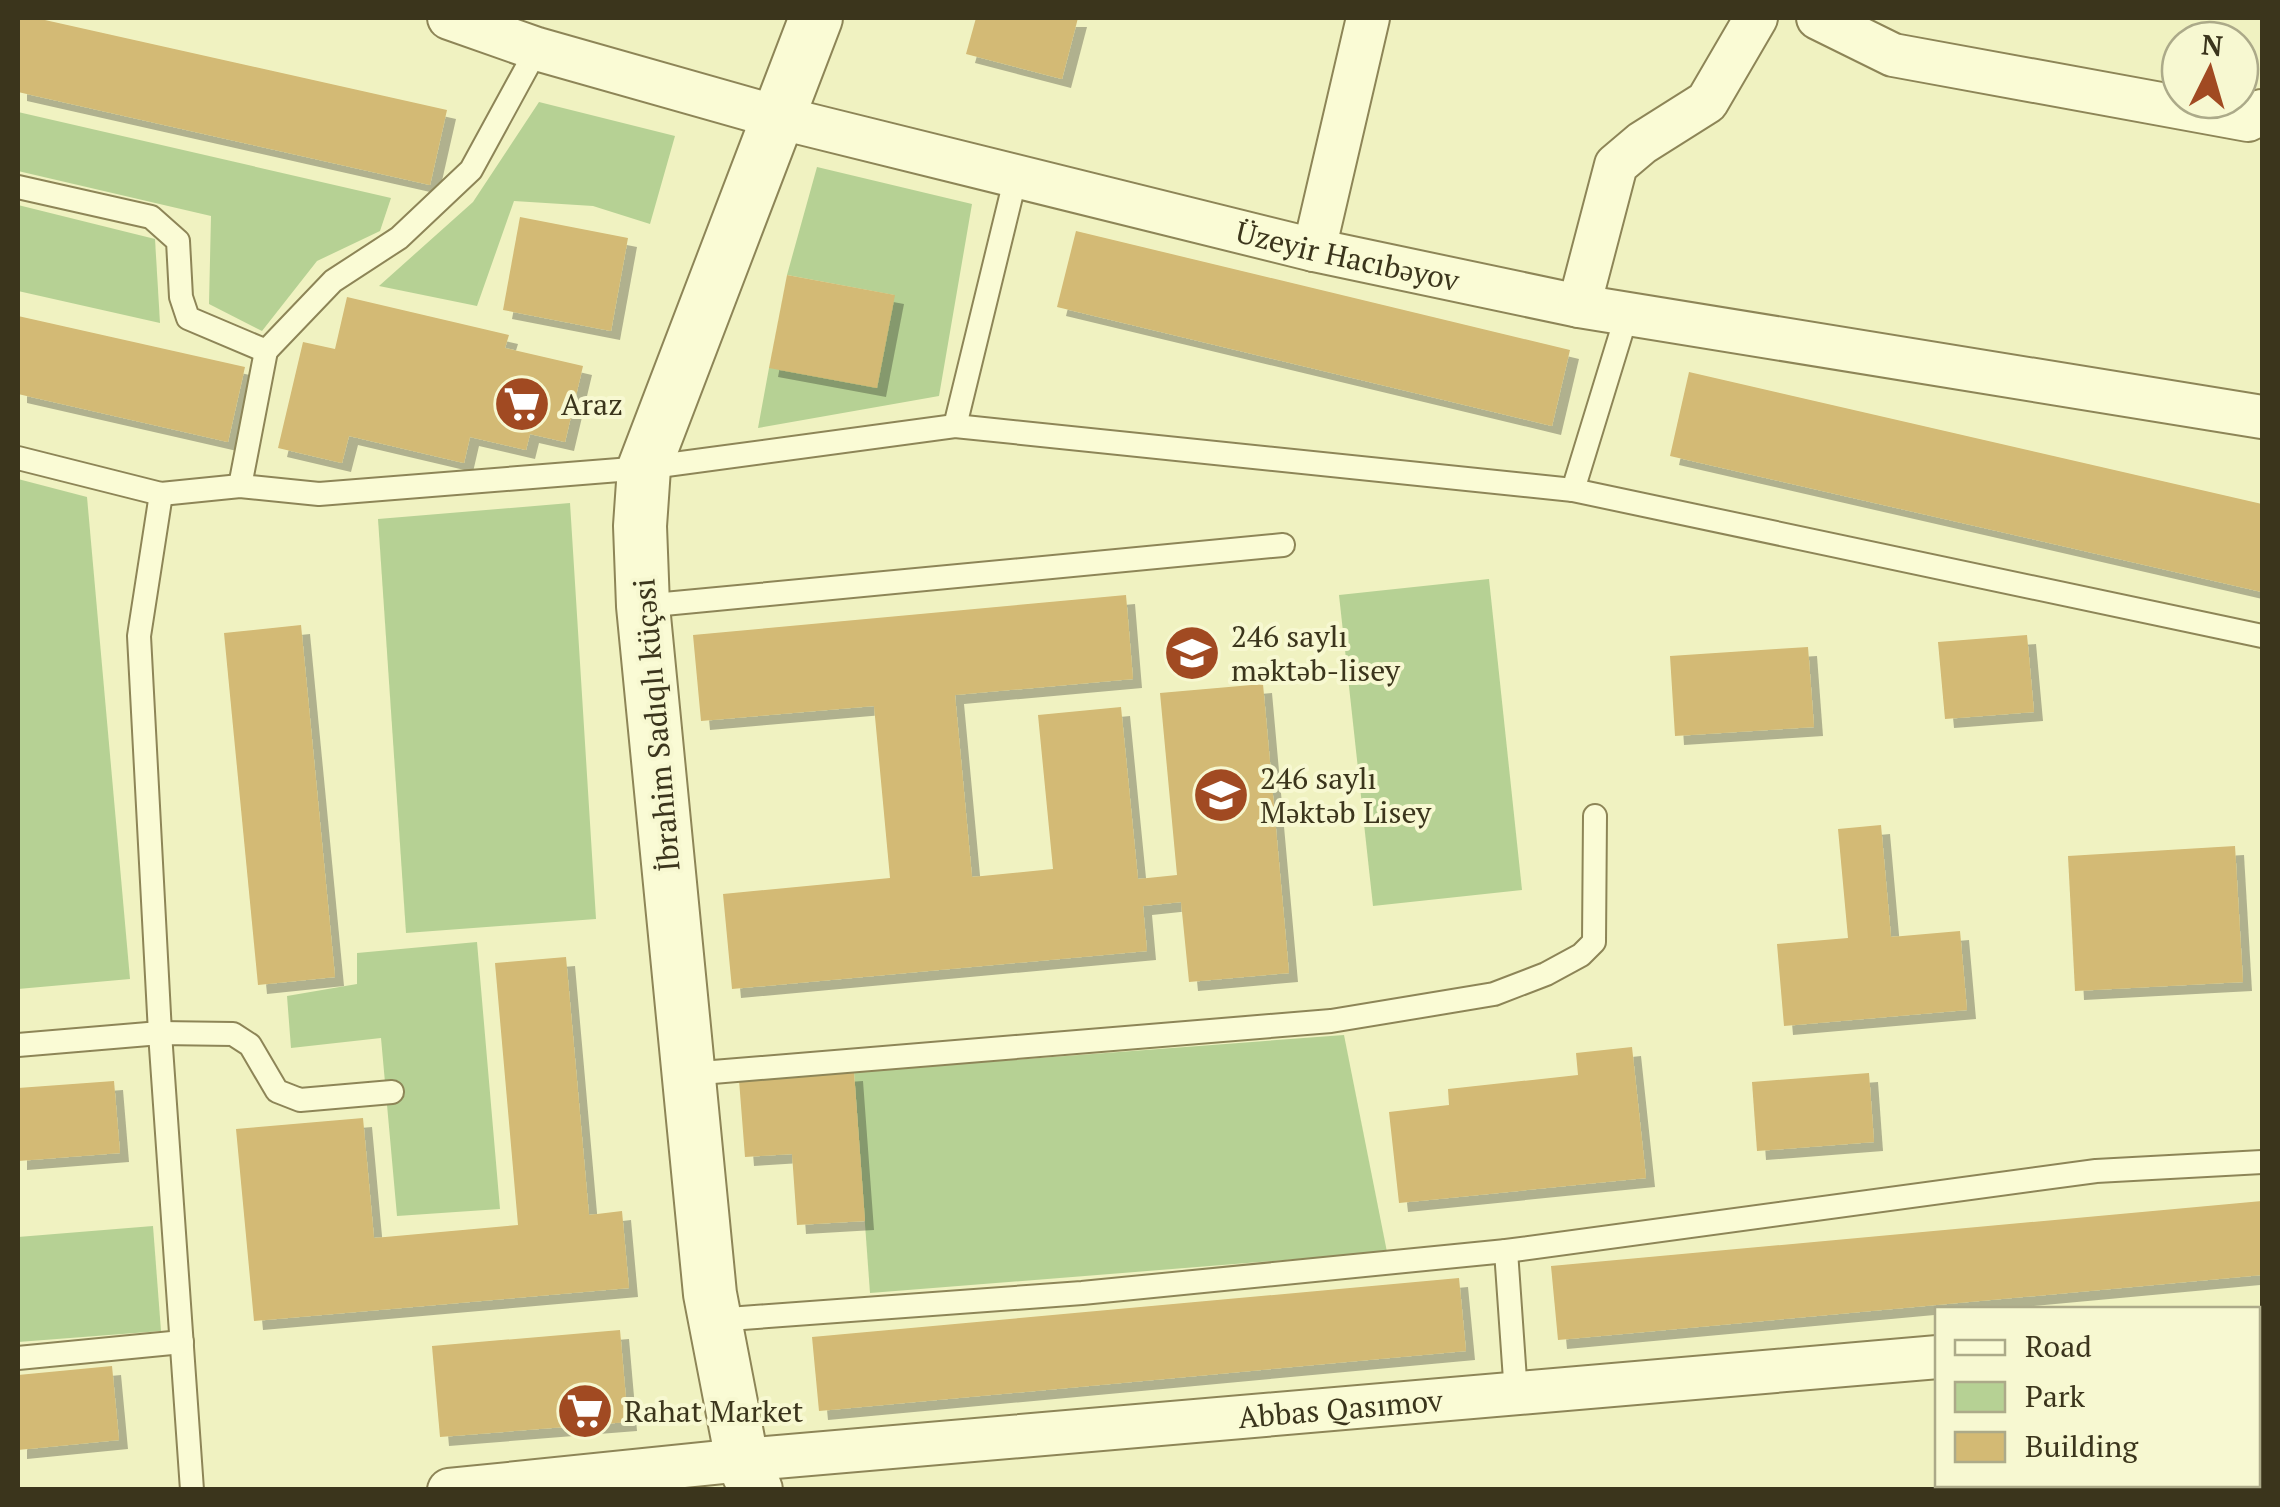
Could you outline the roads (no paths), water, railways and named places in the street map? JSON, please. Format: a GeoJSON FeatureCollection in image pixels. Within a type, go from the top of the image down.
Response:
{"type":"FeatureCollection","features":[{"type":"Feature","properties":{"kind":"street","name":"Üzeyir Hacıbəyov"},"geometry":{"type":"LineString","coordinates":[[449,18],[537,49],[778,117],[1314,250],[1579,306],[2262,417]]}},
{"type":"Feature","properties":{"kind":"street","name":"İbrahim Sadıqlı küçəsi"},"geometry":{"type":"LineString","coordinates":[[749,1475],[714,1320],[643,606],[640,526],[644,468],[816,18]]}},
{"type":"Feature","properties":{"kind":"street"},"geometry":{"type":"LineString","coordinates":[[1314,250],[1368,18]]}},
{"type":"Feature","properties":{"kind":"street"},"geometry":{"type":"LineString","coordinates":[[1579,306],[1616,165],[1642,143],[1708,102],[1756,18]]}},
{"type":"Feature","properties":{"kind":"street"},"geometry":{"type":"LineString","coordinates":[[1818,18],[1893,54],[2248,120],[2262,110]]}},
{"type":"Feature","properties":{"kind":"street","name":"Abbas Qasımov"},"geometry":{"type":"LineString","coordinates":[[449,1490],[749,1475],[1516,1394],[1935,1357]]}},
{"type":"Feature","properties":{"kind":"lane"},"geometry":{"type":"LineString","coordinates":[[240,486],[266,350],[332,281],[399,238],[471,170],[537,49]]}},
{"type":"Feature","properties":{"kind":"lane"},"geometry":{"type":"LineString","coordinates":[[954,426],[1016,176]]}},
{"type":"Feature","properties":{"kind":"lane"},"geometry":{"type":"LineString","coordinates":[[18,187],[151,217],[178,241],[180,297],[188,318],[266,350]]}},
{"type":"Feature","properties":{"kind":"lane"},"geometry":{"type":"LineString","coordinates":[[1574,490],[1627,314]]}},
{"type":"Feature","properties":{"kind":"lane"},"geometry":{"type":"LineString","coordinates":[[18,458],[161,494],[240,486],[318,494],[644,468],[954,426],[1574,490],[2262,636]]}},
{"type":"Feature","properties":{"kind":"lane"},"geometry":{"type":"LineString","coordinates":[[161,494],[139,636],[160,1033],[192,1490]]}},
{"type":"Feature","properties":{"kind":"lane"},"geometry":{"type":"LineString","coordinates":[[643,606],[1283,545]]}},
{"type":"Feature","properties":{"kind":"lane"},"geometry":{"type":"LineString","coordinates":[[688,1074],[1331,1021],[1494,994],[1546,974],[1581,955],[1594,942],[1596,816]]}},
{"type":"Feature","properties":{"kind":"lane"},"geometry":{"type":"LineString","coordinates":[[18,1045],[160,1033],[233,1034],[250,1045],[277,1091],[300,1100],[392,1092]]}},
{"type":"Feature","properties":{"kind":"lane"},"geometry":{"type":"LineString","coordinates":[[714,1320],[1082,1293],[1506,1251],[2096,1171],[2262,1162]]}},
{"type":"Feature","properties":{"kind":"lane"},"geometry":{"type":"LineString","coordinates":[[1506,1251],[1516,1394]]}},
{"type":"Feature","properties":{"kind":"lane"},"geometry":{"type":"LineString","coordinates":[[18,1358],[182,1342]]}},
{"type":"Feature","properties":{"kind":"place","name":"Araz"},"geometry":{"type":"Point","coordinates":[522,404]}},
{"type":"Feature","properties":{"kind":"place","name":"246 saylı məktəb-lisey"},"geometry":{"type":"Point","coordinates":[1192,653]}},
{"type":"Feature","properties":{"kind":"place","name":"246 saylı Məktəb Lisey"},"geometry":{"type":"Point","coordinates":[1221,795]}},
{"type":"Feature","properties":{"kind":"place","name":"Rahat Market"},"geometry":{"type":"Point","coordinates":[585,1411]}}]}
